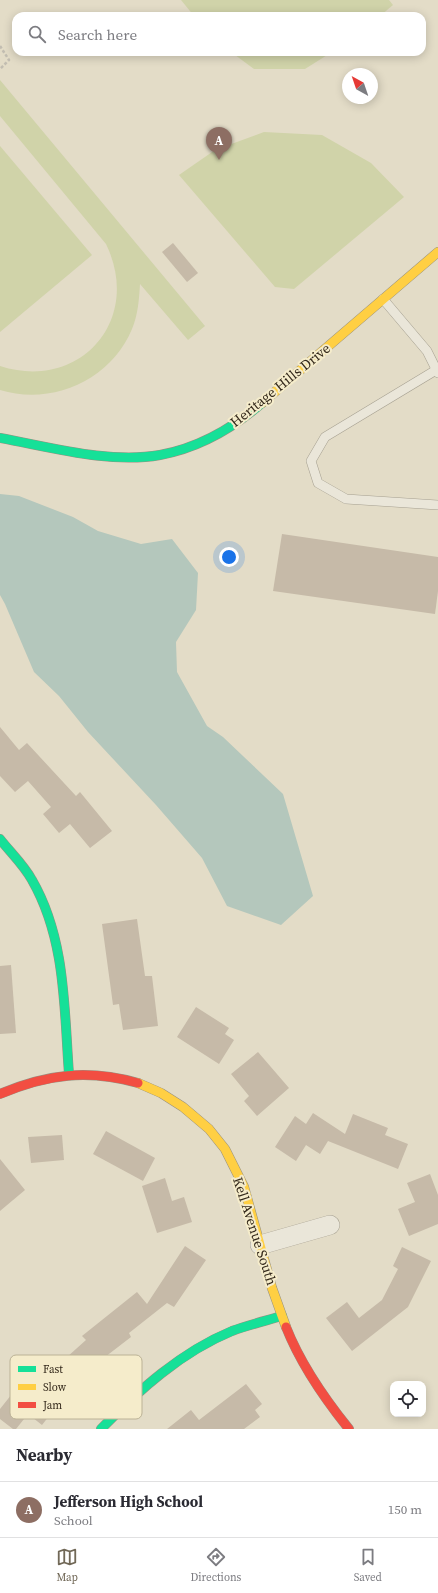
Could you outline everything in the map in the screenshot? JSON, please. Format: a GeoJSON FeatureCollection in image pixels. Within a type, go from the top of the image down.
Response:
{"type":"FeatureCollection","features":[{"type":"Feature","properties":{"kind":"street","name":"Heritage Hills Drive"},"geometry":{"type":"LineString","coordinates":[[0,438],[83,452],[120,456],[158,455],[194,445],[228,428],[258,406],[438,252]]}},
{"type":"Feature","properties":{"kind":"street"},"geometry":{"type":"LineString","coordinates":[[0,840],[32,879],[50,918],[60,958],[69,1074]]}},
{"type":"Feature","properties":{"kind":"street","name":"Kell Avenue South"},"geometry":{"type":"LineString","coordinates":[[0,1094],[40,1079],[69,1074],[101,1075],[134,1082],[166,1094],[193,1114],[217,1137],[234,1166],[247,1196],[260,1245],[288,1334],[308,1372],[332,1409],[348,1429]]}},
{"type":"Feature","properties":{"kind":"street"},"geometry":{"type":"LineString","coordinates":[[260,1245],[330,1225]]}},
{"type":"Feature","properties":{"kind":"street"},"geometry":{"type":"LineString","coordinates":[[142,1390],[196,1350],[225,1334],[282,1316]]}},
{"type":"Feature","properties":{"kind":"street"},"geometry":{"type":"LineString","coordinates":[[101,1429],[110,1419]]}},
{"type":"Feature","properties":{"kind":"lane"},"geometry":{"type":"LineString","coordinates":[[383,299],[428,351],[437,371],[325,437],[311,461],[318,483],[346,499],[438,505]]}},
{"type":"Feature","properties":{"kind":"path"},"geometry":{"type":"LineString","coordinates":[[0,46],[10,60],[0,69]]}},
{"type":"Feature","properties":{"kind":"green space"},"geometry":{"type":"Polygon","coordinates":[[[181,0],[389,0],[393,5],[385,12],[191,12],[181,0]]]}},
{"type":"Feature","properties":{"kind":"green space"},"geometry":{"type":"Polygon","coordinates":[[[236,56],[326,56],[305,69],[254,69],[236,56]]]}},
{"type":"Feature","properties":{"kind":"green space"},"geometry":{"type":"Polygon","coordinates":[[[0,80],[205,326],[188,340],[140,284],[139,302],[132,329],[122,347],[110,362],[95,375],[78,385],[59,391],[40,394],[20,394],[0,390],[0,366],[29,371],[56,369],[78,359],[97,343],[110,323],[116,299],[115,272],[106,244],[0,116],[0,80]]]}},
{"type":"Feature","properties":{"kind":"green space"},"geometry":{"type":"Polygon","coordinates":[[[264,132],[322,135],[371,163],[404,197],[294,289],[275,287],[179,175],[215,150],[264,132]]]}},
{"type":"Feature","properties":{"kind":"green space"},"geometry":{"type":"Polygon","coordinates":[[[0,146],[92,255],[0,332],[0,146]]]}},
{"type":"Feature","properties":{"kind":"shaded area"},"geometry":{"type":"Polygon","coordinates":[[[0,494],[19,496],[73,517],[98,531],[141,544],[172,539],[198,573],[196,610],[176,642],[177,672],[207,726],[223,737],[283,794],[313,896],[281,925],[227,906],[202,858],[156,805],[88,732],[59,696],[34,672],[0,595],[0,494]]]}},
{"type":"Feature","properties":{"kind":"building"},"geometry":{"type":"Polygon","coordinates":[[[173,243],[198,273],[187,282],[162,252],[173,243]]]}},
{"type":"Feature","properties":{"kind":"building"},"geometry":{"type":"Polygon","coordinates":[[[282,534],[438,557],[438,591],[435,614],[273,591],[282,534]]]}},
{"type":"Feature","properties":{"kind":"building"},"geometry":{"type":"Polygon","coordinates":[[[0,727],[19,750],[27,743],[76,796],[80,792],[112,831],[90,848],[70,824],[59,833],[43,814],[51,807],[28,781],[15,792],[0,776],[0,727]]]}},
{"type":"Feature","properties":{"kind":"building"},"geometry":{"type":"Polygon","coordinates":[[[137,919],[145,976],[152,976],[158,1026],[123,1030],[119,1004],[113,1005],[102,924],[137,919]]]}},
{"type":"Feature","properties":{"kind":"building"},"geometry":{"type":"Polygon","coordinates":[[[11,965],[16,1033],[0,1034],[0,966],[11,965]]]}},
{"type":"Feature","properties":{"kind":"building"},"geometry":{"type":"Polygon","coordinates":[[[196,1007],[229,1028],[225,1034],[234,1040],[219,1064],[177,1037],[196,1007]]]}},
{"type":"Feature","properties":{"kind":"building"},"geometry":{"type":"Polygon","coordinates":[[[258,1052],[289,1088],[257,1116],[244,1101],[249,1096],[231,1074],[258,1052]]]}},
{"type":"Feature","properties":{"kind":"building"},"geometry":{"type":"Polygon","coordinates":[[[313,1113],[345,1134],[353,1114],[388,1128],[385,1135],[408,1144],[398,1169],[328,1141],[320,1154],[306,1145],[296,1161],[275,1147],[295,1116],[306,1124],[313,1113]]]}},
{"type":"Feature","properties":{"kind":"building"},"geometry":{"type":"Polygon","coordinates":[[[106,1131],[155,1158],[143,1181],[93,1154],[106,1131]]]}},
{"type":"Feature","properties":{"kind":"building"},"geometry":{"type":"Polygon","coordinates":[[[62,1135],[64,1160],[31,1163],[28,1137],[62,1135]]]}},
{"type":"Feature","properties":{"kind":"building"},"geometry":{"type":"Polygon","coordinates":[[[0,1159],[25,1190],[0,1211],[0,1159]]]}},
{"type":"Feature","properties":{"kind":"building"},"geometry":{"type":"Polygon","coordinates":[[[430,1174],[438,1195],[438,1224],[409,1236],[398,1209],[415,1202],[407,1183],[430,1174]]]}},
{"type":"Feature","properties":{"kind":"building"},"geometry":{"type":"Polygon","coordinates":[[[165,1178],[172,1201],[184,1197],[192,1222],[157,1233],[142,1186],[165,1178]]]}},
{"type":"Feature","properties":{"kind":"building"},"geometry":{"type":"Polygon","coordinates":[[[185,1246],[206,1260],[174,1307],[167,1303],[129,1333],[131,1337],[108,1355],[69,1355],[86,1340],[82,1336],[137,1292],[147,1304],[185,1246]]]}},
{"type":"Feature","properties":{"kind":"building"},"geometry":{"type":"Polygon","coordinates":[[[402,1247],[431,1261],[408,1307],[352,1351],[326,1318],[347,1302],[359,1318],[382,1300],[398,1269],[393,1266],[402,1247]]]}},
{"type":"Feature","properties":{"kind":"building"},"geometry":{"type":"Polygon","coordinates":[[[246,1384],[262,1404],[255,1410],[260,1417],[244,1429],[167,1429],[191,1410],[199,1420],[246,1384]]]}},
{"type":"Feature","properties":{"kind":"building"},"geometry":{"type":"Polygon","coordinates":[[[10,1396],[10,1419],[24,1419],[16,1429],[13,1429],[0,1419],[0,1409],[10,1396]]]}},
{"type":"Feature","properties":{"kind":"building"},"geometry":{"type":"Polygon","coordinates":[[[34,1419],[47,1419],[42,1425],[34,1419]]]}},
{"type":"Feature","properties":{"kind":"traffic: fast"},"geometry":{"type":"LineString","coordinates":[[0,438],[59,450],[100,456],[141,457],[160,455],[174,452],[214,436],[239,421],[262,403]]}},
{"type":"Feature","properties":{"kind":"traffic: fast"},"geometry":{"type":"LineString","coordinates":[[0,839],[29,874],[43,903],[51,926],[61,974],[69,1074]]}},
{"type":"Feature","properties":{"kind":"traffic: fast"},"geometry":{"type":"LineString","coordinates":[[142,1390],[178,1361],[213,1340],[232,1331],[282,1316]]}},
{"type":"Feature","properties":{"kind":"traffic: fast"},"geometry":{"type":"LineString","coordinates":[[101,1429],[111,1419]]}},
{"type":"Feature","properties":{"kind":"traffic: slow"},"geometry":{"type":"LineString","coordinates":[[262,403],[438,252]]}},
{"type":"Feature","properties":{"kind":"traffic: slow"},"geometry":{"type":"LineString","coordinates":[[138,1083],[161,1093],[183,1107],[209,1129],[225,1149],[244,1187],[272,1288],[286,1327]]}},
{"type":"Feature","properties":{"kind":"traffic: jam"},"geometry":{"type":"LineString","coordinates":[[0,1094],[34,1082],[68,1076],[102,1076],[138,1083]]}},
{"type":"Feature","properties":{"kind":"traffic: jam"},"geometry":{"type":"LineString","coordinates":[[286,1327],[299,1355],[314,1381],[349,1429]]}},
{"type":"Feature","properties":{"kind":"place","name":"Jefferson High School"},"geometry":{"type":"Point","coordinates":[219,160]}}]}
